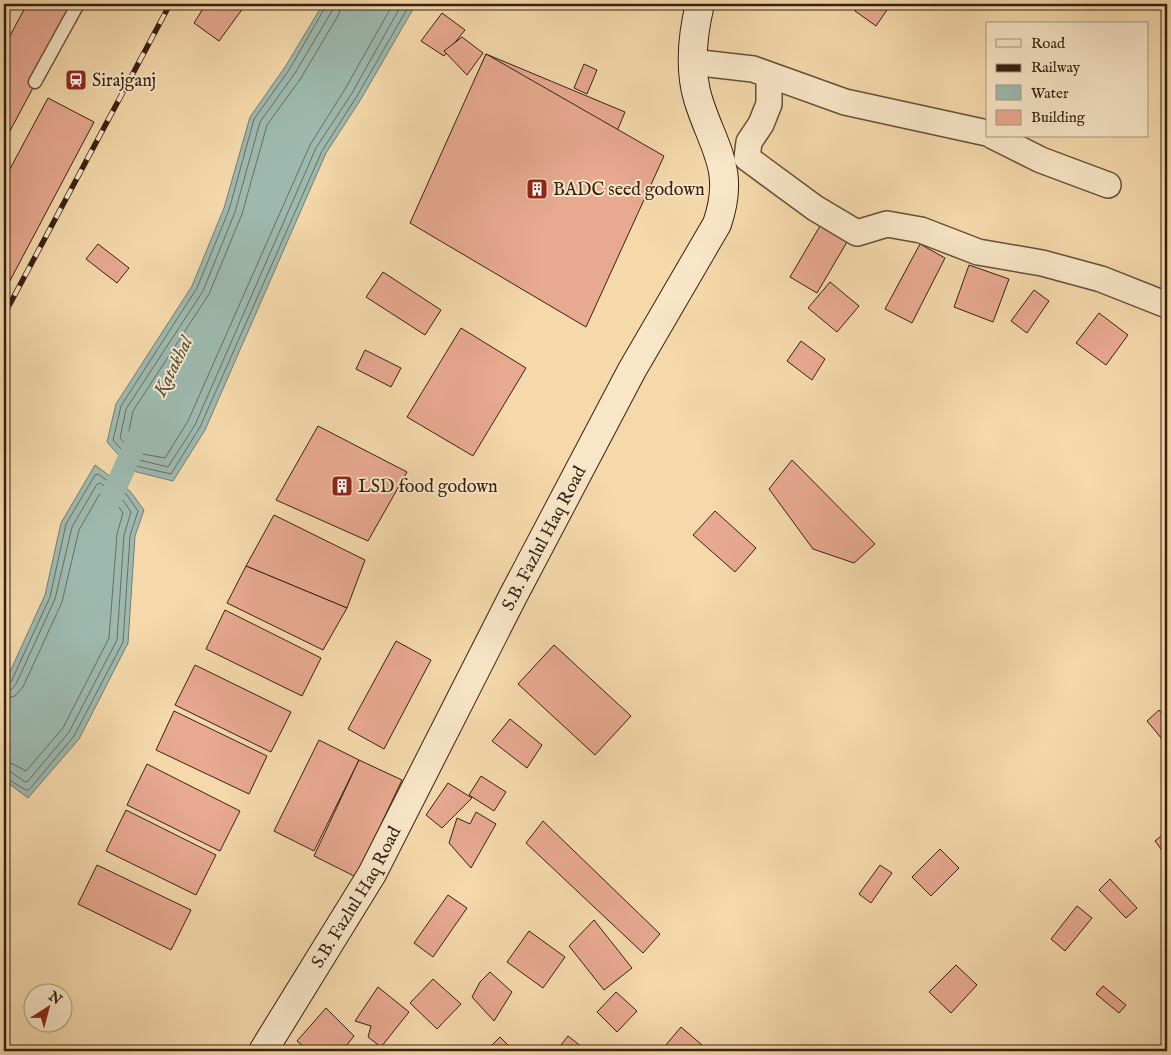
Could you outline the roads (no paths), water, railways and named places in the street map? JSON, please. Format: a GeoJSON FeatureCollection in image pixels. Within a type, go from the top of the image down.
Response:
{"type":"FeatureCollection","features":[{"type":"Feature","properties":{"kind":"main road","name":"S.B. Fazlul Haq Road"},"geometry":{"type":"LineString","coordinates":[[263,1051],[372,874],[512,598],[614,406],[717,224],[723,206],[726,183],[721,158],[698,98],[692,62],[700,4]]}},
{"type":"Feature","properties":{"kind":"street"},"geometry":{"type":"LineString","coordinates":[[692,62],[769,74],[845,102],[986,133]]}},
{"type":"Feature","properties":{"kind":"street"},"geometry":{"type":"LineString","coordinates":[[769,74],[768,104],[761,124],[749,142],[747,158],[815,208],[856,233],[887,224],[921,230],[978,252],[1042,263],[1101,279],[1167,304]]}},
{"type":"Feature","properties":{"kind":"street"},"geometry":{"type":"LineString","coordinates":[[998,138],[1041,160],[1108,185]]}},
{"type":"Feature","properties":{"kind":"lane"},"geometry":{"type":"LineString","coordinates":[[35,82],[78,4]]}},
{"type":"Feature","properties":{"kind":"water"},"geometry":{"type":"Polygon","coordinates":[[[323,4],[416,4],[361,99],[326,153],[205,430],[173,481],[133,471],[107,442],[116,404],[192,286],[224,208],[250,117],[285,67],[323,4]]]}},
{"type":"Feature","properties":{"kind":"water"},"geometry":{"type":"Polygon","coordinates":[[[95,465],[130,491],[144,510],[135,536],[128,643],[79,739],[28,798],[4,780],[4,685],[45,595],[61,523],[95,465]]]}},
{"type":"Feature","properties":{"kind":"waterway","name":"Katakhal"},"geometry":{"type":"LineString","coordinates":[[106,510],[138,437]]}},
{"type":"Feature","properties":{"kind":"railway"},"geometry":{"type":"LineString","coordinates":[[4,11],[8,4]]}},
{"type":"Feature","properties":{"kind":"railway"},"geometry":{"type":"LineString","coordinates":[[4,315],[170,4]]}},
{"type":"Feature","properties":{"kind":"place","name":"Sirajganj"},"geometry":{"type":"Point","coordinates":[76,80]}},
{"type":"Feature","properties":{"kind":"place","name":"BADC seed godown"},"geometry":{"type":"Point","coordinates":[537,189]}},
{"type":"Feature","properties":{"kind":"place","name":"LSD food godown"},"geometry":{"type":"Point","coordinates":[342,486]}}]}
